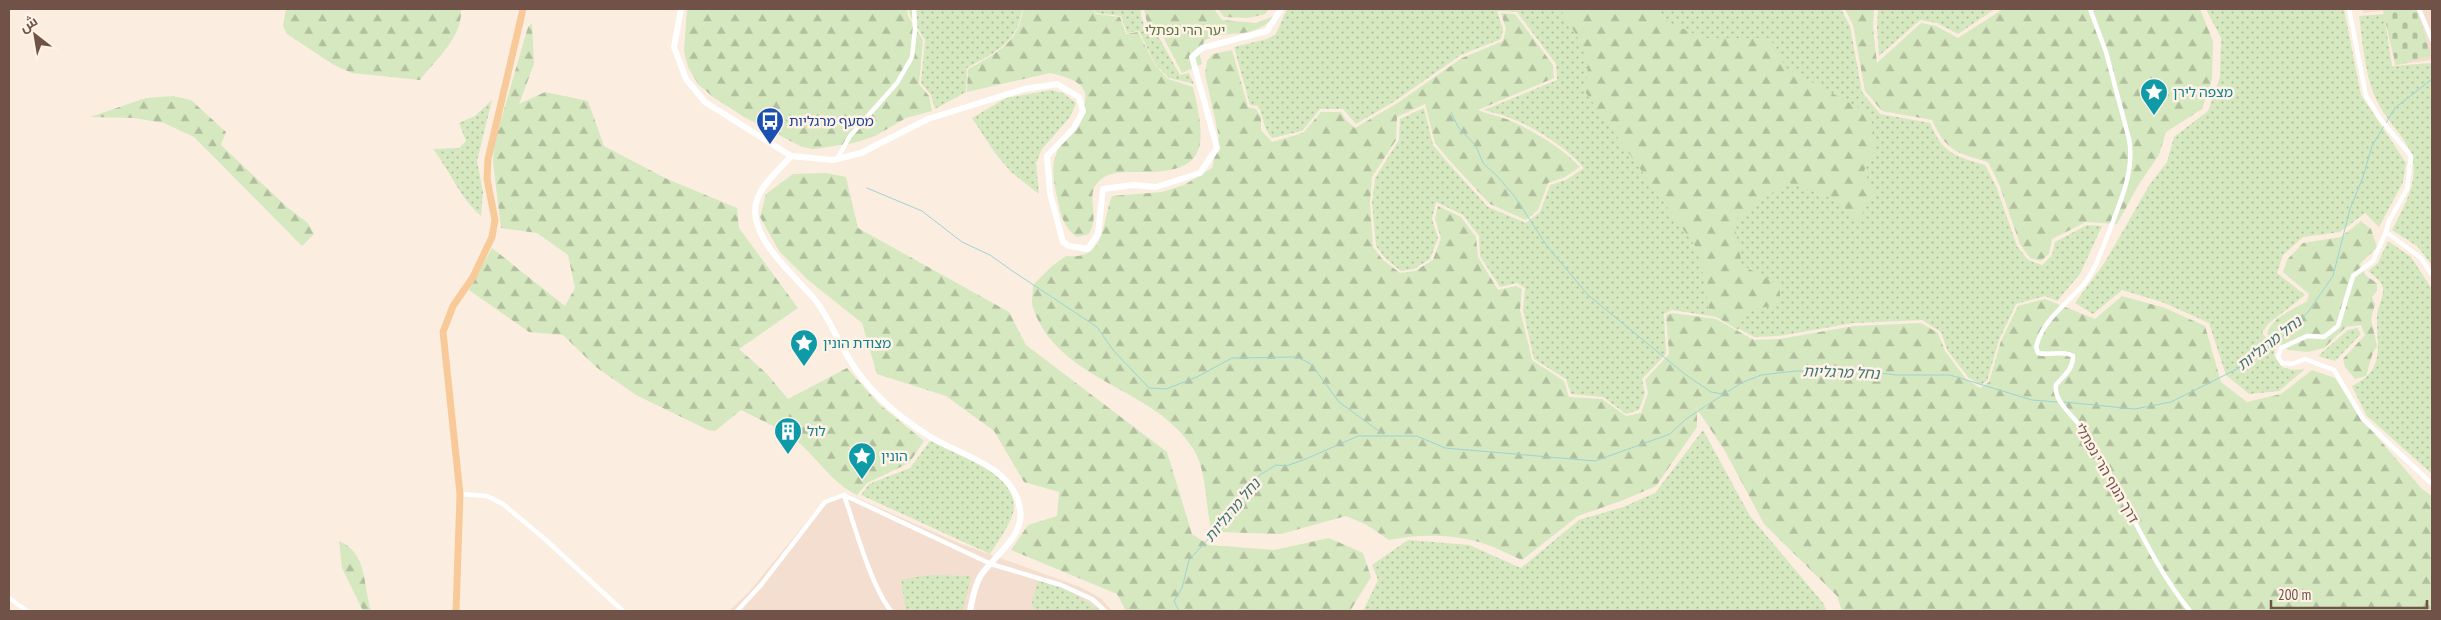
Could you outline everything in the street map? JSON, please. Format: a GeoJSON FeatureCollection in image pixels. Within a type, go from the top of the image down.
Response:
{"type":"FeatureCollection","features":[{"type":"Feature","properties":{"kind":"main road"},"geometry":{"type":"LineString","coordinates":[[456,611],[460,494],[443,332],[453,306],[473,277],[492,237],[495,220],[488,179],[488,159],[523,9]]}},
{"type":"Feature","properties":{"kind":"main road"},"geometry":{"type":"LineString","coordinates":[[681,9],[674,47],[686,79],[706,102],[791,156],[836,160],[861,153],[928,119],[1024,89],[1057,84],[1079,97],[1083,111],[1074,128],[1047,156],[1050,193],[1063,242],[1069,246],[1088,249],[1098,234],[1102,189],[1133,185],[1156,187],[1200,173],[1217,148],[1192,57],[1202,48],[1267,31],[1281,9]]}},
{"type":"Feature","properties":{"kind":"main road"},"geometry":{"type":"LineString","coordinates":[[791,156],[758,197],[756,222],[760,235],[817,302],[849,359],[871,388],[888,406],[930,437],[995,470],[1012,492],[1020,508],[1019,524],[1006,547],[980,577],[970,611]]}},
{"type":"Feature","properties":{"kind":"street"},"geometry":{"type":"LineString","coordinates":[[836,160],[850,136],[897,83],[912,57],[915,29],[914,9]]}},
{"type":"Feature","properties":{"kind":"street","name":"דרך הנוף הרי נפתלי"},"geometry":{"type":"LineString","coordinates":[[2090,9],[2106,52],[2131,151],[2128,173],[2121,203],[2093,270],[2084,283],[2063,303],[2047,323],[2038,338],[2036,347],[2038,352],[2044,354],[2068,354],[2072,356],[2073,363],[2069,371],[2056,385],[2057,396],[2091,441],[2156,564],[2190,611]]}},
{"type":"Feature","properties":{"kind":"street"},"geometry":{"type":"LineString","coordinates":[[2349,9],[2366,96],[2382,122],[2411,156],[2407,189],[2388,221],[2386,232],[2373,261],[2353,276],[2338,326],[2324,336],[2307,336],[2281,348],[2278,357],[2282,362],[2292,364],[2304,359],[2334,370],[2363,420],[2432,484]]}},
{"type":"Feature","properties":{"kind":"street"},"geometry":{"type":"LineString","coordinates":[[2419,9],[2430,30],[2432,40]]}},
{"type":"Feature","properties":{"kind":"street"},"geometry":{"type":"LineString","coordinates":[[2386,232],[2421,258],[2432,275]]}},
{"type":"Feature","properties":{"kind":"street"},"geometry":{"type":"LineString","coordinates":[[460,494],[487,496],[510,510],[623,611]]}},
{"type":"Feature","properties":{"kind":"street"},"geometry":{"type":"LineString","coordinates":[[844,495],[866,558],[884,602],[891,611]]}},
{"type":"Feature","properties":{"kind":"street"},"geometry":{"type":"LineString","coordinates":[[737,611],[761,585],[825,502],[844,495],[991,564],[1062,585],[1092,599],[1105,611]]}},
{"type":"Feature","properties":{"kind":"street"},"geometry":{"type":"LineString","coordinates":[[9,598],[27,611]]}},
{"type":"Feature","properties":{"kind":"shaded area"},"geometry":{"type":"Polygon","coordinates":[[[2362,9],[2432,9],[2432,60],[2395,65],[2383,11],[2363,13],[2362,9]]]}},
{"type":"Feature","properties":{"kind":"shaded area"},"geometry":{"type":"Polygon","coordinates":[[[848,494],[961,544],[1080,587],[1102,599],[1112,611],[729,611],[749,592],[821,504],[848,494]]]}},
{"type":"Feature","properties":{"kind":"green space"},"geometry":{"type":"Polygon","coordinates":[[[286,9],[461,9],[458,29],[453,38],[441,56],[420,80],[352,73],[334,65],[287,34],[283,26],[286,9]]]}},
{"type":"Feature","properties":{"kind":"green space"},"geometry":{"type":"Polygon","coordinates":[[[687,9],[907,9],[908,16],[923,40],[919,84],[929,96],[932,111],[906,118],[875,136],[854,143],[814,149],[802,147],[744,117],[713,97],[698,84],[688,67],[684,51],[687,9]]]}},
{"type":"Feature","properties":{"kind":"green space"},"geometry":{"type":"Polygon","coordinates":[[[909,9],[1022,9],[1016,30],[1003,46],[967,68],[966,92],[935,109],[931,95],[921,83],[925,40],[910,16],[909,9]]]}},
{"type":"Feature","properties":{"kind":"green space"},"geometry":{"type":"Polygon","coordinates":[[[1023,9],[1093,9],[1096,14],[1120,17],[1126,34],[1138,32],[1155,65],[1168,79],[1193,87],[1200,127],[1200,142],[1196,154],[1189,163],[1176,168],[1158,172],[1119,173],[1106,176],[1098,182],[1093,192],[1094,218],[1089,234],[1077,237],[1066,226],[1060,212],[1053,176],[1057,152],[1084,105],[1086,95],[1082,87],[1070,79],[1050,73],[967,92],[968,69],[996,53],[1011,39],[1021,20],[1023,9]]]}},
{"type":"Feature","properties":{"kind":"green space"},"geometry":{"type":"Polygon","coordinates":[[[1094,9],[1141,9],[1144,25],[1157,34],[1180,75],[1189,73],[1194,84],[1169,78],[1155,64],[1139,31],[1127,33],[1121,16],[1096,13],[1094,9]]]}},
{"type":"Feature","properties":{"kind":"green space","name":"יער הרי נפתלי"},"geometry":{"type":"Polygon","coordinates":[[[1144,9],[1214,9],[1222,20],[1256,23],[1275,16],[1257,29],[1213,37],[1204,41],[1200,56],[1202,64],[1182,73],[1159,29],[1148,27],[1144,9]]]}},
{"type":"Feature","properties":{"kind":"green space"},"geometry":{"type":"Polygon","coordinates":[[[1218,9],[1269,9],[1265,14],[1248,18],[1224,17],[1218,9]]]}},
{"type":"Feature","properties":{"kind":"green space"},"geometry":{"type":"Polygon","coordinates":[[[1287,9],[1841,9],[1850,26],[1862,92],[1880,114],[1930,123],[1945,148],[1958,156],[1985,165],[1996,186],[2017,246],[2028,260],[2042,265],[2052,255],[2055,242],[2087,225],[2102,226],[2080,274],[2057,301],[2045,296],[2016,304],[1999,340],[1987,381],[1980,385],[1968,377],[1947,350],[1941,332],[1922,320],[1853,323],[1779,336],[1754,337],[1717,317],[1672,310],[1664,314],[1666,354],[1642,379],[1645,393],[1639,410],[1626,414],[1603,397],[1571,394],[1566,379],[1534,359],[1523,310],[1525,288],[1517,283],[1500,287],[1480,256],[1479,236],[1463,215],[1436,202],[1432,219],[1438,238],[1430,259],[1414,269],[1401,271],[1385,258],[1376,246],[1372,203],[1375,178],[1399,140],[1400,119],[1424,108],[1433,145],[1447,162],[1488,207],[1526,223],[1540,212],[1550,185],[1566,180],[1584,168],[1569,153],[1540,132],[1507,117],[1484,110],[1557,80],[1556,64],[1517,12],[1497,11],[1503,29],[1501,39],[1461,55],[1395,101],[1356,124],[1343,109],[1320,109],[1302,131],[1272,138],[1258,106],[1250,105],[1234,47],[1267,39],[1276,34],[1287,9]]]}},
{"type":"Feature","properties":{"kind":"green space"},"geometry":{"type":"Polygon","coordinates":[[[1560,9],[1660,9],[1664,20],[1703,38],[1770,38],[1786,68],[1870,114],[1877,146],[1864,171],[1874,193],[1858,221],[1836,200],[1787,182],[1734,221],[1742,265],[1779,285],[1781,304],[1745,311],[1738,330],[1710,313],[1698,250],[1586,93],[1588,63],[1577,36],[1560,9]]]}},
{"type":"Feature","properties":{"kind":"green space"},"geometry":{"type":"Polygon","coordinates":[[[1845,9],[1874,9],[1873,28],[1877,63],[1921,23],[1936,26],[1958,38],[2003,9],[2200,9],[2213,41],[2212,79],[2202,109],[2166,132],[2159,155],[2139,184],[2117,224],[2086,222],[2052,239],[2049,254],[2041,261],[2030,258],[2020,244],[1999,184],[1988,162],[1960,153],[1948,145],[1932,120],[1882,111],[1865,91],[1853,25],[1845,9]]]}},
{"type":"Feature","properties":{"kind":"green space"},"geometry":{"type":"Polygon","coordinates":[[[1878,9],[1995,9],[1958,34],[1937,23],[1920,20],[1879,56],[1878,9]]]}},
{"type":"Feature","properties":{"kind":"green space"},"geometry":{"type":"Polygon","coordinates":[[[2206,9],[2344,9],[2361,95],[2406,163],[2403,182],[2379,227],[2365,213],[2340,232],[2303,237],[2283,255],[2277,273],[2305,295],[2268,324],[2262,333],[2275,347],[2274,355],[2282,367],[2293,370],[2305,369],[2279,391],[2249,394],[2226,375],[2209,323],[2162,302],[2122,290],[2093,314],[2075,303],[2105,262],[2150,184],[2167,162],[2174,137],[2208,111],[2220,77],[2221,38],[2206,9]]]}},
{"type":"Feature","properties":{"kind":"green space"},"geometry":{"type":"Polygon","coordinates":[[[2417,9],[2431,56],[2396,65],[2383,11],[2417,9]]]}},
{"type":"Feature","properties":{"kind":"green space"},"geometry":{"type":"Polygon","coordinates":[[[1501,13],[1515,14],[1553,65],[1554,78],[1478,110],[1507,119],[1529,130],[1557,147],[1580,167],[1565,177],[1548,183],[1538,210],[1526,220],[1490,204],[1449,160],[1435,143],[1425,104],[1397,117],[1396,140],[1372,177],[1370,203],[1373,247],[1383,260],[1400,273],[1415,271],[1433,260],[1441,238],[1435,219],[1438,206],[1461,217],[1476,237],[1478,257],[1498,290],[1516,286],[1522,289],[1520,310],[1532,360],[1564,381],[1569,397],[1602,399],[1626,416],[1641,413],[1648,393],[1645,380],[1669,354],[1666,315],[1672,313],[1716,319],[1754,340],[1779,339],[1854,326],[1921,323],[1938,333],[1945,351],[1966,379],[1980,388],[1989,382],[2001,341],[2018,306],[2045,299],[2095,319],[2122,296],[2165,308],[2205,326],[2221,382],[2247,402],[2281,394],[2312,370],[2335,378],[2361,418],[2422,489],[2432,496],[2432,611],[1842,611],[1837,596],[1764,524],[1725,451],[1697,409],[1697,427],[1656,486],[1578,516],[1522,560],[1484,544],[1457,537],[1423,536],[1389,540],[1367,525],[1346,516],[1281,534],[1218,532],[1211,528],[1204,478],[1194,450],[1177,429],[1156,411],[1085,369],[1064,353],[1046,333],[1033,308],[1033,285],[1052,266],[1066,256],[1079,256],[1089,252],[1096,246],[1112,196],[1162,192],[1184,185],[1212,168],[1219,137],[1205,74],[1207,61],[1213,54],[1232,50],[1248,107],[1256,109],[1261,117],[1261,130],[1272,142],[1303,133],[1321,112],[1341,112],[1346,120],[1355,128],[1396,104],[1462,58],[1503,41],[1506,29],[1501,13]]]}},
{"type":"Feature","properties":{"kind":"green space"},"geometry":{"type":"Polygon","coordinates":[[[2384,14],[2392,66],[2431,63],[2432,66],[2432,265],[2417,246],[2392,230],[2407,200],[2414,169],[2405,141],[2381,109],[2370,83],[2359,16],[2384,14]]]}},
{"type":"Feature","properties":{"kind":"green space"},"geometry":{"type":"Polygon","coordinates":[[[532,23],[534,64],[519,104],[545,92],[588,101],[604,146],[667,179],[737,208],[739,228],[798,308],[739,349],[767,374],[788,399],[847,368],[879,404],[924,441],[909,463],[867,483],[857,495],[847,490],[831,476],[793,438],[774,427],[741,410],[715,431],[708,430],[636,395],[596,367],[563,335],[529,332],[469,290],[492,248],[565,306],[575,288],[568,255],[537,233],[501,228],[493,162],[494,144],[528,27],[532,23]]]}},
{"type":"Feature","properties":{"kind":"green space"},"geometry":{"type":"Polygon","coordinates":[[[1051,90],[1063,93],[1076,103],[1070,117],[1042,149],[1036,163],[1039,194],[1011,172],[995,153],[972,118],[1006,98],[1051,90]]]}},
{"type":"Feature","properties":{"kind":"green space"},"geometry":{"type":"Polygon","coordinates":[[[173,96],[191,100],[226,132],[221,145],[288,208],[308,223],[314,234],[302,246],[194,137],[164,123],[134,118],[90,117],[146,98],[173,96]]]}},
{"type":"Feature","properties":{"kind":"green space"},"geometry":{"type":"Polygon","coordinates":[[[492,100],[477,161],[483,192],[481,216],[461,193],[433,149],[459,148],[466,141],[459,123],[475,116],[492,100]]]}},
{"type":"Feature","properties":{"kind":"green space"},"geometry":{"type":"Polygon","coordinates":[[[826,173],[846,177],[858,228],[1009,312],[1026,345],[1167,452],[1192,534],[1209,545],[1274,550],[1329,538],[1363,553],[1371,577],[1350,611],[1126,611],[1117,594],[1011,550],[1028,525],[1057,516],[1059,492],[1024,482],[994,431],[946,396],[877,374],[862,323],[808,280],[779,251],[760,217],[766,194],[793,174],[826,173]]]}},
{"type":"Feature","properties":{"kind":"green space"},"geometry":{"type":"Polygon","coordinates":[[[2361,221],[2371,229],[2377,247],[2360,264],[2366,276],[2377,283],[2377,291],[2372,297],[2375,304],[2371,319],[2377,346],[2371,357],[2366,376],[2355,379],[2345,367],[2343,359],[2365,335],[2361,325],[2346,327],[2324,348],[2308,352],[2288,350],[2267,334],[2273,323],[2307,301],[2309,294],[2283,272],[2287,260],[2303,243],[2341,237],[2361,221]]]}},
{"type":"Feature","properties":{"kind":"green space"},"geometry":{"type":"Polygon","coordinates":[[[2388,241],[2411,257],[2432,289],[2432,474],[2366,415],[2352,386],[2371,372],[2377,356],[2377,315],[2383,288],[2379,280],[2368,271],[2378,263],[2388,241]]]}},
{"type":"Feature","properties":{"kind":"green space"},"geometry":{"type":"Polygon","coordinates":[[[2357,328],[2361,334],[2335,361],[2318,356],[2348,330],[2357,328]]]}},
{"type":"Feature","properties":{"kind":"green space"},"geometry":{"type":"Polygon","coordinates":[[[1703,430],[1750,516],[1823,603],[1827,611],[1363,611],[1378,580],[1372,565],[1408,540],[1469,545],[1521,568],[1579,520],[1623,507],[1655,493],[1703,430]]]}},
{"type":"Feature","properties":{"kind":"green space"},"geometry":{"type":"Polygon","coordinates":[[[930,441],[985,467],[1007,487],[1013,499],[1013,513],[1006,529],[990,554],[861,495],[869,484],[910,468],[930,441]]]}},
{"type":"Feature","properties":{"kind":"green space"},"geometry":{"type":"Polygon","coordinates":[[[339,541],[355,553],[360,562],[371,611],[363,611],[342,568],[339,541]]]}},
{"type":"Feature","properties":{"kind":"green space"},"geometry":{"type":"Polygon","coordinates":[[[929,575],[971,576],[963,611],[906,611],[901,580],[929,575]]]}},
{"type":"Feature","properties":{"kind":"green space"},"geometry":{"type":"Polygon","coordinates":[[[1038,581],[1060,586],[1100,611],[1034,611],[1032,602],[1038,581]]]}},
{"type":"Feature","properties":{"kind":"waterway","name":"נחל מרגליות"},"geometry":{"type":"LineString","coordinates":[[2386,123],[2395,108],[2432,79]]}},
{"type":"Feature","properties":{"kind":"waterway"},"geometry":{"type":"LineString","coordinates":[[1451,112],[1458,127],[1476,146],[1483,163],[1515,197],[1547,246],[1588,295],[1686,375],[1711,392],[1723,394]]}},
{"type":"Feature","properties":{"kind":"waterway","name":"נחל מרגליות"},"geometry":{"type":"LineString","coordinates":[[2064,402],[2135,409],[2171,402],[2239,368],[2283,336],[2308,312],[2333,276],[2350,209],[2363,177],[2372,146],[2384,126]]}},
{"type":"Feature","properties":{"kind":"waterway"},"geometry":{"type":"LineString","coordinates":[[867,188],[922,211],[962,242],[990,255],[1097,327],[1113,350],[1149,388],[1166,389],[1197,377],[1232,358],[1297,357],[1311,364],[1339,402],[1383,434]]}},
{"type":"Feature","properties":{"kind":"waterway","name":"נחל מרגליות"},"geometry":{"type":"LineString","coordinates":[[1179,611],[1174,601],[1182,588],[1189,560],[1236,509],[1242,495],[1260,475],[1276,465],[1286,466],[1306,459],[1358,436],[1417,436],[1445,448],[1595,461],[1670,434],[1686,419],[1741,383],[1761,375],[1796,371],[1864,371],[1897,375],[1950,375],[2032,400],[2057,402]]}},
{"type":"Feature","properties":{"kind":"place","name":"מצפה לירן"},"geometry":{"type":"Point","coordinates":[2154,116]}},
{"type":"Feature","properties":{"kind":"place","name":"מסעף מרגליות"},"geometry":{"type":"Point","coordinates":[770,145]}},
{"type":"Feature","properties":{"kind":"place","name":"מצודת הונין"},"geometry":{"type":"Point","coordinates":[804,367]}},
{"type":"Feature","properties":{"kind":"place","name":"לול"},"geometry":{"type":"Point","coordinates":[788,455]}},
{"type":"Feature","properties":{"kind":"place","name":"הונין"},"geometry":{"type":"Point","coordinates":[862,480]}}]}
